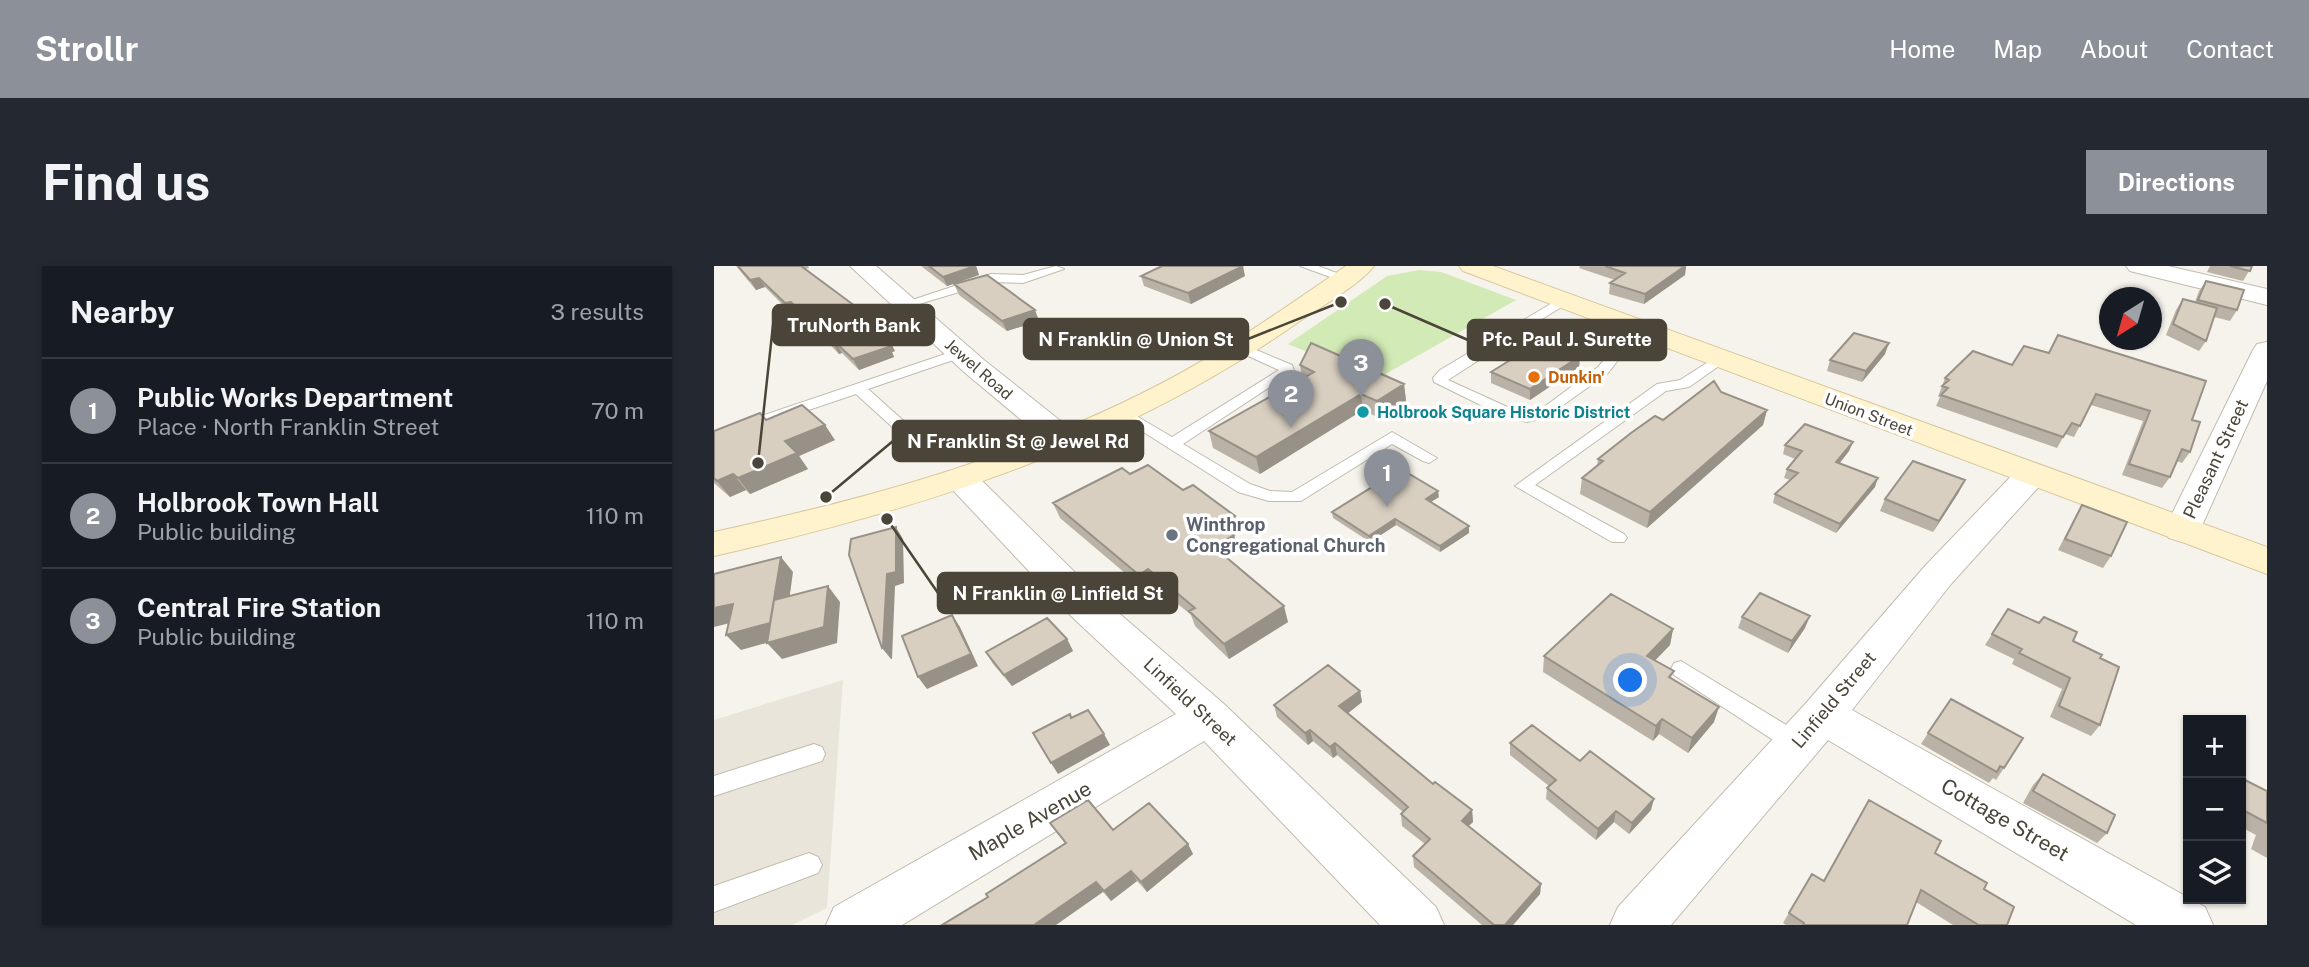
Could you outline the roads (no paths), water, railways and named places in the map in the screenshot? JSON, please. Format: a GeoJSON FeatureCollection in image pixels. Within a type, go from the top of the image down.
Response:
{"type":"FeatureCollection","features":[{"type":"Feature","properties":{"kind":"main road","name":"Union Street"},"geometry":{"type":"LineString","coordinates":[[1471,266],[2267,561]]}},
{"type":"Feature","properties":{"kind":"main road"},"geometry":{"type":"LineString","coordinates":[[714,544],[835,517],[962,480],[1066,441],[1188,381],[1242,348],[1353,272]]}},
{"type":"Feature","properties":{"kind":"street","name":"Jewel Road"},"geometry":{"type":"LineString","coordinates":[[862,266],[960,353],[1066,441]]}},
{"type":"Feature","properties":{"kind":"street"},"geometry":{"type":"LineString","coordinates":[[2138,266],[2267,298]]}},
{"type":"Feature","properties":{"kind":"street","name":"Pleasant Street"},"geometry":{"type":"LineString","coordinates":[[2182,530],[2267,350]]}},
{"type":"Feature","properties":{"kind":"street","name":"Linfield Street"},"geometry":{"type":"LineString","coordinates":[[1637,925],[1811,729],[1938,575],[2031,475]]}},
{"type":"Feature","properties":{"kind":"street","name":"Linfield Street"},"geometry":{"type":"LineString","coordinates":[[962,480],[1085,606],[1208,717],[1417,925]]}},
{"type":"Feature","properties":{"kind":"street","name":"Maple Avenue"},"geometry":{"type":"LineString","coordinates":[[853,925],[1208,717]]}},
{"type":"Feature","properties":{"kind":"street","name":"Cottage Street"},"geometry":{"type":"LineString","coordinates":[[1811,729],[2186,925]]}},
{"type":"Feature","properties":{"kind":"lane"},"geometry":{"type":"LineString","coordinates":[[1306,266],[1353,272]]}},
{"type":"Feature","properties":{"kind":"lane"},"geometry":{"type":"LineString","coordinates":[[905,304],[991,278],[1023,279],[1058,269]]}},
{"type":"Feature","properties":{"kind":"lane"},"geometry":{"type":"LineString","coordinates":[[1564,300],[1446,373],[1510,404],[1528,408],[1648,331]]}},
{"type":"Feature","properties":{"kind":"lane"},"geometry":{"type":"LineString","coordinates":[[1533,320],[1617,352]]}},
{"type":"Feature","properties":{"kind":"lane"},"geometry":{"type":"LineString","coordinates":[[1173,443],[1287,371],[1285,366],[1242,348]]}},
{"type":"Feature","properties":{"kind":"lane"},"geometry":{"type":"LineString","coordinates":[[714,437],[960,353]]}},
{"type":"Feature","properties":{"kind":"lane"},"geometry":{"type":"LineString","coordinates":[[1618,538],[1522,486],[1662,387],[1684,384],[1721,358]]}},
{"type":"Feature","properties":{"kind":"lane"},"geometry":{"type":"LineString","coordinates":[[858,387],[928,451]]}},
{"type":"Feature","properties":{"kind":"lane"},"geometry":{"type":"LineString","coordinates":[[1123,414],[1244,488],[1269,496],[1295,497],[1392,437],[1429,458]]}},
{"type":"Feature","properties":{"kind":"lane"},"geometry":{"type":"LineString","coordinates":[[1681,669],[1811,729]]}},
{"type":"Feature","properties":{"kind":"lane"},"geometry":{"type":"LineString","coordinates":[[714,786],[814,754]]}},
{"type":"Feature","properties":{"kind":"lane"},"geometry":{"type":"LineString","coordinates":[[714,899],[809,865]]}},
{"type":"Feature","properties":{"kind":"place","name":"N Franklin @ Union St"},"geometry":{"type":"Point","coordinates":[1341,302]}},
{"type":"Feature","properties":{"kind":"place","name":"Pfc. Paul J. Surette"},"geometry":{"type":"Point","coordinates":[1385,304]}},
{"type":"Feature","properties":{"kind":"place","name":"Dunkin'"},"geometry":{"type":"Point","coordinates":[1534,377]}},
{"type":"Feature","properties":{"kind":"place","name":"Central Fire Station"},"geometry":{"type":"Point","coordinates":[1361,397]}},
{"type":"Feature","properties":{"kind":"place","name":"Holbrook Square Historic District"},"geometry":{"type":"Point","coordinates":[1363,412]}},
{"type":"Feature","properties":{"kind":"place","name":"Holbrook Town Hall"},"geometry":{"type":"Point","coordinates":[1291,428]}},
{"type":"Feature","properties":{"kind":"place","name":"TruNorth Bank"},"geometry":{"type":"Point","coordinates":[758,463]}},
{"type":"Feature","properties":{"kind":"place","name":"N Franklin St @ Jewel Rd"},"geometry":{"type":"Point","coordinates":[826,497]}},
{"type":"Feature","properties":{"kind":"place","name":"Public Works Department"},"geometry":{"type":"Point","coordinates":[1387,507]}},
{"type":"Feature","properties":{"kind":"place","name":"N Franklin @ Linfield St"},"geometry":{"type":"Point","coordinates":[887,519]}},
{"type":"Feature","properties":{"kind":"place","name":"Winthrop Congregational Church"},"geometry":{"type":"Point","coordinates":[1172,535]}}]}
